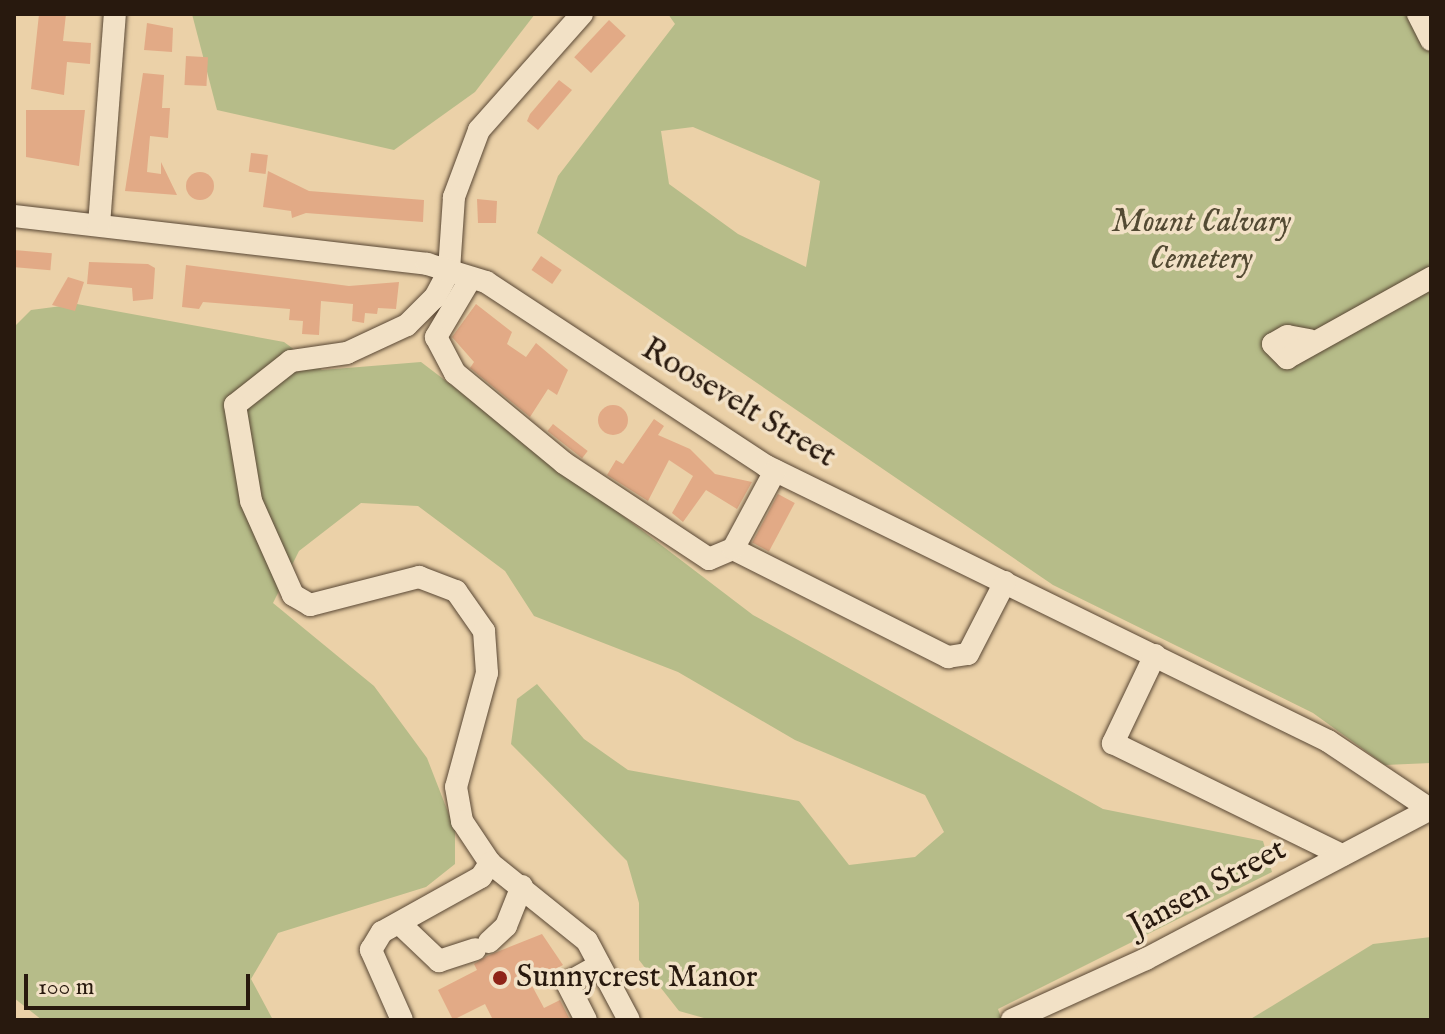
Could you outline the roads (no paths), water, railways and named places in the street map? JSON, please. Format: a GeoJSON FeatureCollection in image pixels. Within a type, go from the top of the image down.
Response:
{"type":"FeatureCollection","features":[{"type":"Feature","properties":{"kind":"street"},"geometry":{"type":"LineString","coordinates":[[99,225],[115,14]]}},
{"type":"Feature","properties":{"kind":"street"},"geometry":{"type":"LineString","coordinates":[[582,14],[479,130],[454,197],[460,274],[436,337],[455,373],[564,463],[691,549],[717,560],[733,549],[775,471]]}},
{"type":"Feature","properties":{"kind":"street"},"geometry":{"type":"LineString","coordinates":[[1418,14],[1431,40]]}},
{"type":"Feature","properties":{"kind":"street","name":"Roosevelt Street"},"geometry":{"type":"LineString","coordinates":[[14,216],[460,274],[775,471],[1328,741],[1431,810]]}},
{"type":"Feature","properties":{"kind":"street"},"geometry":{"type":"LineString","coordinates":[[460,274],[407,325],[347,353],[291,361],[252,386],[235,405],[237,448],[251,501],[293,595],[310,605],[419,577],[456,591],[484,631],[487,673],[456,787],[462,821],[490,863],[560,912],[599,965],[629,1020]]}},
{"type":"Feature","properties":{"kind":"street"},"geometry":{"type":"LineString","coordinates":[[1309,340],[1431,278]]}},
{"type":"Feature","properties":{"kind":"street"},"geometry":{"type":"LineString","coordinates":[[733,549],[948,657],[968,654],[1005,582]]}},
{"type":"Feature","properties":{"kind":"street"},"geometry":{"type":"LineString","coordinates":[[1155,655],[1113,743],[1342,855]]}},
{"type":"Feature","properties":{"kind":"street","name":"Jansen Street"},"geometry":{"type":"LineString","coordinates":[[1012,1020],[1431,810]]}},
{"type":"Feature","properties":{"kind":"street"},"geometry":{"type":"LineString","coordinates":[[402,1020],[371,950],[382,932],[481,877],[490,863]]}},
{"type":"Feature","properties":{"kind":"street"},"geometry":{"type":"LineString","coordinates":[[400,924],[439,961],[482,946],[506,926],[522,886]]}},
{"type":"Feature","properties":{"kind":"street"},"geometry":{"type":"LineString","coordinates":[[586,1020],[567,983],[599,965]]}},
{"type":"Feature","properties":{"kind":"place","name":"Sunnycrest Manor"},"geometry":{"type":"Point","coordinates":[500,978]}},
{"type":"Feature","properties":{"kind":"park label","name":"Mount Calvary Cemetery"},"geometry":{"type":"Point","coordinates":[1201,242]}}]}
